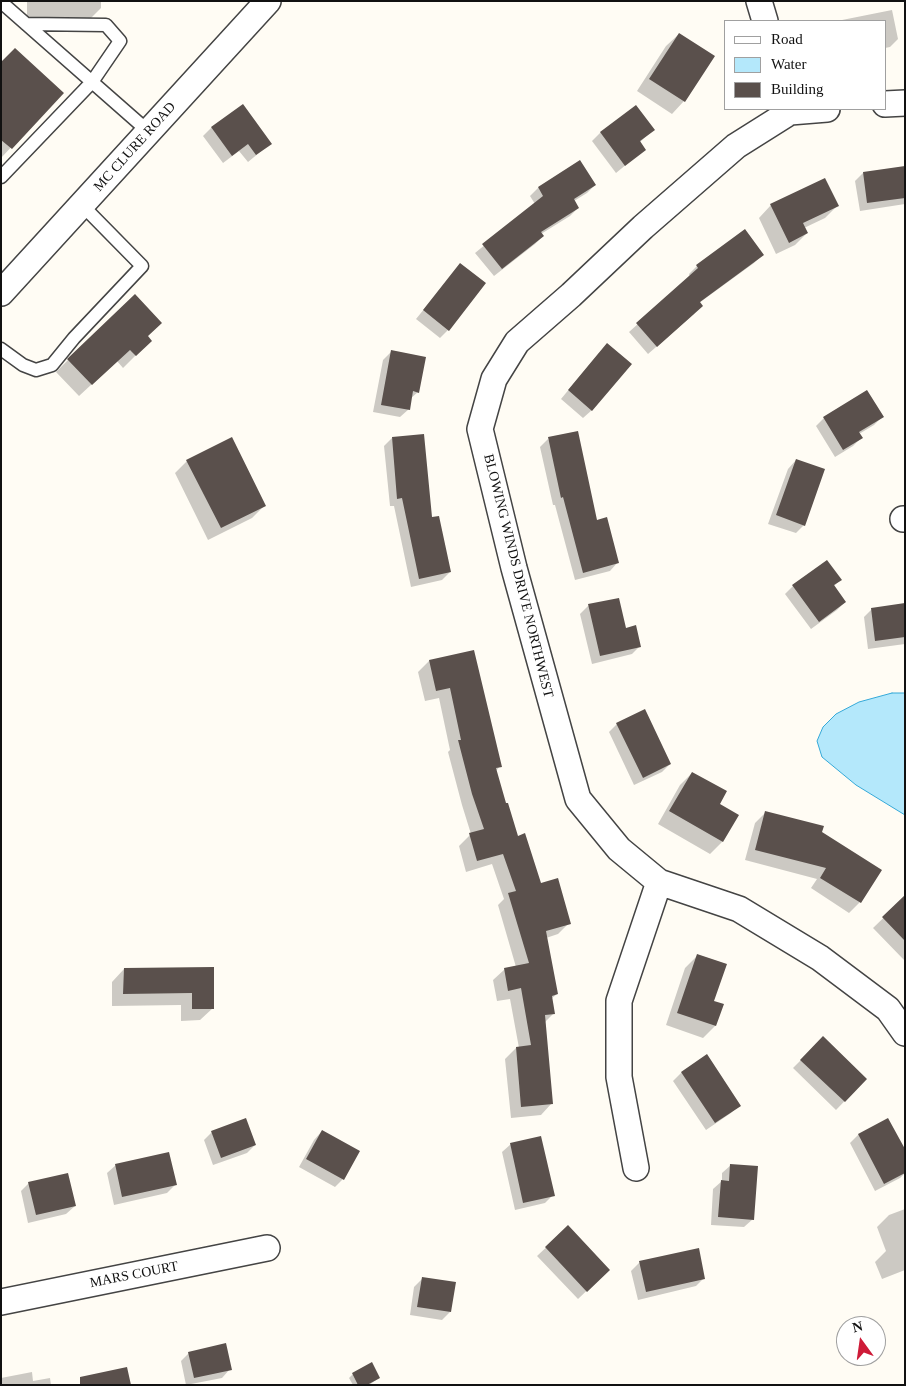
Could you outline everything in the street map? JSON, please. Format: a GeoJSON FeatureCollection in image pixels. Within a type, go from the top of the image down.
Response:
{"type":"FeatureCollection","features":[{"type":"Feature","properties":{"kind":"street","name":"MC CLURE ROAD"},"geometry":{"type":"LineString","coordinates":[[1,293],[268,1]]}},
{"type":"Feature","properties":{"kind":"street"},"geometry":{"type":"LineString","coordinates":[[759,1],[765,20]]}},
{"type":"Feature","properties":{"kind":"street"},"geometry":{"type":"LineString","coordinates":[[886,104],[905,103]]}},
{"type":"Feature","properties":{"kind":"street","name":"BLOWING WINDS DRIVE NORTHWEST"},"geometry":{"type":"LineString","coordinates":[[790,110],[736,146],[642,227],[571,295],[517,342],[494,379],[480,429],[514,568],[578,799],[619,849],[659,882],[739,909],[812,953],[888,1009],[905,1033]]}},
{"type":"Feature","properties":{"kind":"street"},"geometry":{"type":"LineString","coordinates":[[636,1168],[619,1077],[618,1001],[659,882]]}},
{"type":"Feature","properties":{"kind":"street","name":"MARS COURT"},"geometry":{"type":"LineString","coordinates":[[1,1302],[267,1248]]}},
{"type":"Feature","properties":{"kind":"lane"},"geometry":{"type":"LineString","coordinates":[[1,2],[149,132]]}},
{"type":"Feature","properties":{"kind":"lane"},"geometry":{"type":"LineString","coordinates":[[1,177],[92,82],[120,41],[106,25],[26,24]]}},
{"type":"Feature","properties":{"kind":"lane"},"geometry":{"type":"LineString","coordinates":[[1,349],[23,365],[36,370],[52,365],[74,338],[142,266],[82,205]]}},
{"type":"Feature","properties":{"kind":"water"},"geometry":{"type":"Polygon","coordinates":[[[892,693],[905,693],[905,815],[856,785],[822,757],[817,741],[823,727],[836,714],[859,702],[892,693]]]}},
{"type":"Feature","properties":{"kind":"building"},"geometry":{"type":"Polygon","coordinates":[[[679,33],[715,56],[685,102],[649,79],[679,33]]]}},
{"type":"Feature","properties":{"kind":"building"},"geometry":{"type":"Polygon","coordinates":[[[15,48],[64,93],[12,149],[1,140],[1,62],[15,48]]]}},
{"type":"Feature","properties":{"kind":"building"},"geometry":{"type":"Polygon","coordinates":[[[243,104],[272,144],[256,155],[248,144],[232,156],[211,127],[243,104]]]}},
{"type":"Feature","properties":{"kind":"building"},"geometry":{"type":"Polygon","coordinates":[[[636,105],[655,130],[640,141],[646,150],[625,166],[600,132],[636,105]]]}},
{"type":"Feature","properties":{"kind":"building"},"geometry":{"type":"Polygon","coordinates":[[[580,160],[596,185],[574,199],[579,208],[541,232],[544,236],[502,269],[482,244],[543,196],[538,187],[580,160]]]}},
{"type":"Feature","properties":{"kind":"building"},"geometry":{"type":"Polygon","coordinates":[[[905,166],[905,198],[867,203],[863,172],[905,166]]]}},
{"type":"Feature","properties":{"kind":"building"},"geometry":{"type":"Polygon","coordinates":[[[825,178],[839,206],[803,223],[808,233],[789,243],[770,204],[825,178]]]}},
{"type":"Feature","properties":{"kind":"building"},"geometry":{"type":"Polygon","coordinates":[[[745,229],[764,255],[700,302],[703,306],[657,347],[636,323],[698,268],[696,265],[745,229]]]}},
{"type":"Feature","properties":{"kind":"building"},"geometry":{"type":"Polygon","coordinates":[[[460,263],[486,283],[449,331],[423,310],[460,263]]]}},
{"type":"Feature","properties":{"kind":"building"},"geometry":{"type":"Polygon","coordinates":[[[135,294],[162,323],[148,336],[152,341],[136,356],[130,350],[92,385],[67,359],[135,294]]]}},
{"type":"Feature","properties":{"kind":"building"},"geometry":{"type":"Polygon","coordinates":[[[607,343],[632,364],[592,411],[568,390],[607,343]]]}},
{"type":"Feature","properties":{"kind":"building"},"geometry":{"type":"Polygon","coordinates":[[[391,350],[426,357],[419,393],[413,391],[410,410],[381,405],[391,350]]]}},
{"type":"Feature","properties":{"kind":"building"},"geometry":{"type":"Polygon","coordinates":[[[867,390],[884,417],[859,432],[863,438],[843,450],[823,417],[867,390]]]}},
{"type":"Feature","properties":{"kind":"building"},"geometry":{"type":"Polygon","coordinates":[[[578,431],[597,520],[607,517],[619,563],[583,573],[563,497],[561,498],[548,437],[578,431]]]}},
{"type":"Feature","properties":{"kind":"building"},"geometry":{"type":"Polygon","coordinates":[[[424,434],[432,517],[439,516],[451,572],[419,579],[402,498],[397,499],[392,437],[424,434]]]}},
{"type":"Feature","properties":{"kind":"building"},"geometry":{"type":"Polygon","coordinates":[[[232,437],[266,506],[221,528],[186,460],[232,437]]]}},
{"type":"Feature","properties":{"kind":"building"},"geometry":{"type":"Polygon","coordinates":[[[796,459],[825,469],[805,526],[776,515],[796,459]]]}},
{"type":"Feature","properties":{"kind":"building"},"geometry":{"type":"Polygon","coordinates":[[[827,560],[842,580],[834,585],[846,602],[819,622],[792,585],[827,560]]]}},
{"type":"Feature","properties":{"kind":"building"},"geometry":{"type":"Polygon","coordinates":[[[619,598],[626,628],[636,625],[641,647],[600,656],[588,604],[619,598]]]}},
{"type":"Feature","properties":{"kind":"building"},"geometry":{"type":"Polygon","coordinates":[[[905,603],[905,637],[875,641],[871,608],[905,603]]]}},
{"type":"Feature","properties":{"kind":"building"},"geometry":{"type":"Polygon","coordinates":[[[474,650],[502,767],[496,768],[506,803],[508,803],[518,836],[525,833],[541,883],[558,878],[571,924],[546,931],[558,994],[552,996],[555,1014],[545,1015],[553,1104],[521,1107],[516,1047],[531,1045],[521,988],[508,991],[504,968],[529,963],[508,893],[516,891],[503,854],[477,861],[469,833],[484,829],[472,794],[458,740],[461,740],[450,688],[436,691],[429,660],[474,650]]]}},
{"type":"Feature","properties":{"kind":"building"},"geometry":{"type":"Polygon","coordinates":[[[645,709],[671,764],[643,778],[616,723],[645,709]]]}},
{"type":"Feature","properties":{"kind":"building"},"geometry":{"type":"Polygon","coordinates":[[[692,772],[727,791],[720,804],[739,815],[723,842],[669,811],[692,772]]]}},
{"type":"Feature","properties":{"kind":"building"},"geometry":{"type":"Polygon","coordinates":[[[765,811],[824,826],[822,832],[882,870],[861,903],[820,878],[826,868],[755,850],[765,811]]]}},
{"type":"Feature","properties":{"kind":"building"},"geometry":{"type":"Polygon","coordinates":[[[905,895],[905,941],[882,917],[905,895]]]}},
{"type":"Feature","properties":{"kind":"building"},"geometry":{"type":"Polygon","coordinates":[[[697,954],[727,964],[714,1001],[724,1004],[716,1026],[677,1013],[697,954]]]}},
{"type":"Feature","properties":{"kind":"building"},"geometry":{"type":"Polygon","coordinates":[[[214,967],[214,1009],[192,1009],[192,993],[123,994],[124,968],[214,967]]]}},
{"type":"Feature","properties":{"kind":"building"},"geometry":{"type":"Polygon","coordinates":[[[823,1036],[867,1079],[845,1102],[800,1060],[823,1036]]]}},
{"type":"Feature","properties":{"kind":"building"},"geometry":{"type":"Polygon","coordinates":[[[707,1054],[741,1106],[715,1123],[681,1072],[707,1054]]]}},
{"type":"Feature","properties":{"kind":"building"},"geometry":{"type":"Polygon","coordinates":[[[246,1118],[256,1145],[221,1158],[211,1131],[246,1118]]]}},
{"type":"Feature","properties":{"kind":"building"},"geometry":{"type":"Polygon","coordinates":[[[888,1118],[905,1149],[905,1173],[884,1184],[858,1134],[888,1118]]]}},
{"type":"Feature","properties":{"kind":"building"},"geometry":{"type":"Polygon","coordinates":[[[322,1130],[360,1151],[344,1180],[306,1159],[322,1130]]]}},
{"type":"Feature","properties":{"kind":"building"},"geometry":{"type":"Polygon","coordinates":[[[541,1136],[555,1196],[523,1203],[510,1143],[541,1136]]]}},
{"type":"Feature","properties":{"kind":"building"},"geometry":{"type":"Polygon","coordinates":[[[169,1152],[177,1185],[122,1197],[115,1164],[169,1152]]]}},
{"type":"Feature","properties":{"kind":"building"},"geometry":{"type":"Polygon","coordinates":[[[730,1164],[758,1166],[754,1220],[718,1217],[721,1180],[729,1181],[730,1164]]]}},
{"type":"Feature","properties":{"kind":"building"},"geometry":{"type":"Polygon","coordinates":[[[68,1173],[76,1206],[36,1215],[28,1182],[68,1173]]]}},
{"type":"Feature","properties":{"kind":"building"},"geometry":{"type":"Polygon","coordinates":[[[568,1225],[610,1270],[587,1292],[545,1247],[568,1225]]]}},
{"type":"Feature","properties":{"kind":"building"},"geometry":{"type":"Polygon","coordinates":[[[699,1248],[705,1279],[646,1292],[639,1261],[699,1248]]]}},
{"type":"Feature","properties":{"kind":"building"},"geometry":{"type":"Polygon","coordinates":[[[422,1277],[456,1282],[451,1312],[417,1307],[422,1277]]]}},
{"type":"Feature","properties":{"kind":"building"},"geometry":{"type":"Polygon","coordinates":[[[226,1343],[232,1370],[194,1378],[188,1352],[226,1343]]]}},
{"type":"Feature","properties":{"kind":"building"},"geometry":{"type":"Polygon","coordinates":[[[372,1362],[380,1378],[367,1385],[358,1385],[352,1373],[372,1362]]]}},
{"type":"Feature","properties":{"kind":"building"},"geometry":{"type":"Polygon","coordinates":[[[127,1367],[131,1385],[80,1385],[80,1377],[127,1367]]]}}]}
